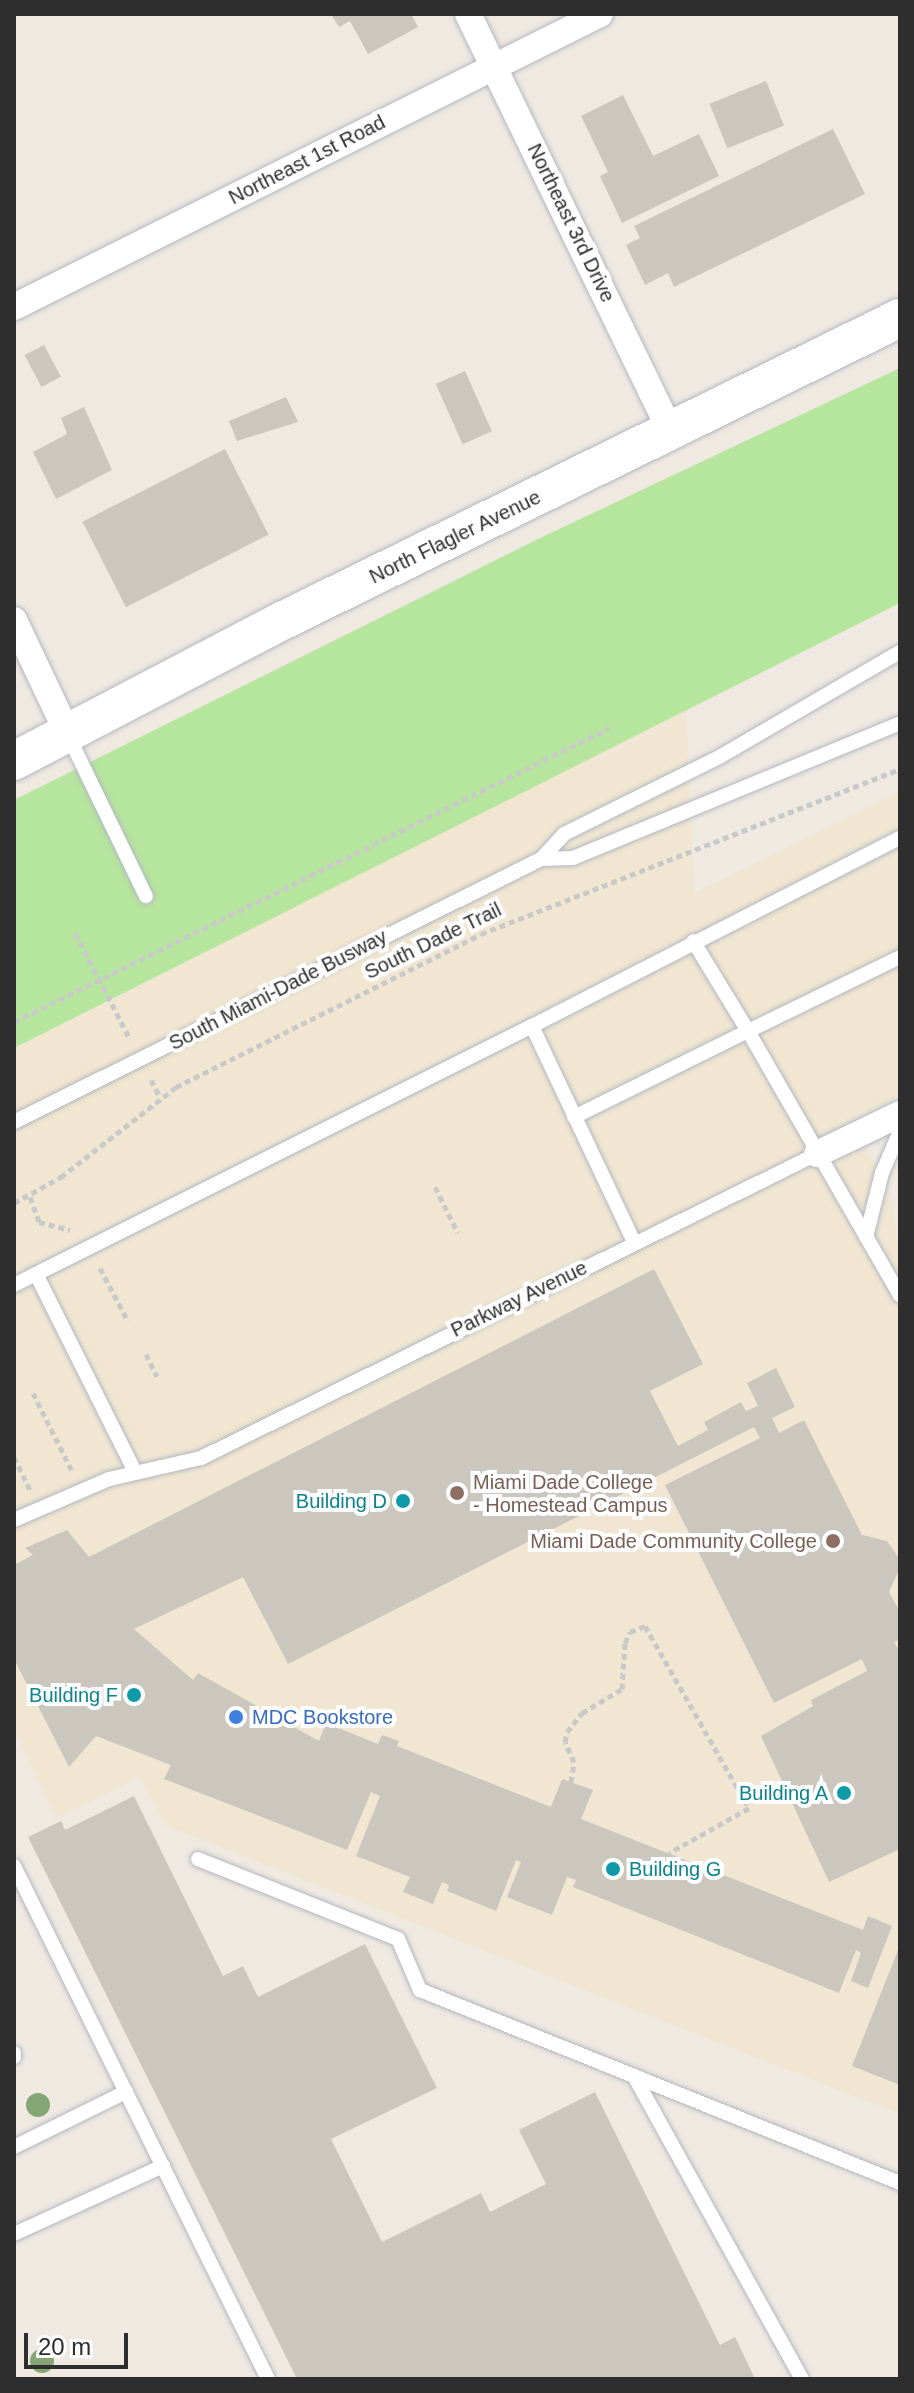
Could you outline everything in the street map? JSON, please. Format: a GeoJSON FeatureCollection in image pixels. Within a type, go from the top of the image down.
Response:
{"type":"FeatureCollection","features":[{"type":"Feature","properties":{"kind":"street","name":"Northeast 3rd Drive"},"geometry":{"type":"LineString","coordinates":[[468,14],[672,434]]}},
{"type":"Feature","properties":{"kind":"street","name":"Northeast 1st Road"},"geometry":{"type":"LineString","coordinates":[[14,307],[600,14]]}},
{"type":"Feature","properties":{"kind":"street","name":"North Flagler Avenue"},"geometry":{"type":"LineString","coordinates":[[14,761],[284,620],[672,434],[900,318]]}},
{"type":"Feature","properties":{"kind":"street"},"geometry":{"type":"LineString","coordinates":[[14,620],[68,734]]}},
{"type":"Feature","properties":{"kind":"street","name":"Parkway Avenue"},"geometry":{"type":"LineString","coordinates":[[817,1154],[900,1114]]}},
{"type":"Feature","properties":{"kind":"lane","name":"South Miami-Dade Busway"},"geometry":{"type":"LineString","coordinates":[[14,1122],[541,859],[564,834],[721,756],[900,652]]}},
{"type":"Feature","properties":{"kind":"lane","name":"South Miami-Dade Busway"},"geometry":{"type":"LineString","coordinates":[[541,859],[573,858],[900,723]]}},
{"type":"Feature","properties":{"kind":"lane"},"geometry":{"type":"LineString","coordinates":[[68,734],[146,896]]}},
{"type":"Feature","properties":{"kind":"lane"},"geometry":{"type":"LineString","coordinates":[[14,1285],[900,838]]}},
{"type":"Feature","properties":{"kind":"lane"},"geometry":{"type":"LineString","coordinates":[[693,941],[900,1295]]}},
{"type":"Feature","properties":{"kind":"lane"},"geometry":{"type":"LineString","coordinates":[[574,1117],[900,957]]}},
{"type":"Feature","properties":{"kind":"lane"},"geometry":{"type":"LineString","coordinates":[[532,1026],[634,1242]]}},
{"type":"Feature","properties":{"kind":"lane"},"geometry":{"type":"LineString","coordinates":[[866,1237],[882,1173],[900,1131]]}},
{"type":"Feature","properties":{"kind":"lane","name":"Parkway Avenue"},"geometry":{"type":"LineString","coordinates":[[14,1520],[95,1484],[201,1458],[817,1154]]}},
{"type":"Feature","properties":{"kind":"lane"},"geometry":{"type":"LineString","coordinates":[[36,1274],[135,1472]]}},
{"type":"Feature","properties":{"kind":"lane"},"geometry":{"type":"LineString","coordinates":[[198,1859],[398,1939],[420,1990],[900,2183]]}},
{"type":"Feature","properties":{"kind":"lane"},"geometry":{"type":"LineString","coordinates":[[14,1866],[268,2379]]}},
{"type":"Feature","properties":{"kind":"lane"},"geometry":{"type":"LineString","coordinates":[[634,2076],[802,2379]]}},
{"type":"Feature","properties":{"kind":"lane"},"geometry":{"type":"LineString","coordinates":[[14,2147],[126,2092]]}},
{"type":"Feature","properties":{"kind":"lane"},"geometry":{"type":"LineString","coordinates":[[14,2234],[163,2166]]}},
{"type":"Feature","properties":{"kind":"path"},"geometry":{"type":"LineString","coordinates":[[14,1022],[609,728]]}},
{"type":"Feature","properties":{"kind":"path","name":"South Dade Trail"},"geometry":{"type":"LineString","coordinates":[[14,1203],[30,1197],[160,1097],[524,914],[900,769]]}},
{"type":"Feature","properties":{"kind":"path"},"geometry":{"type":"LineString","coordinates":[[75,933],[124,1028]]}},
{"type":"Feature","properties":{"kind":"path"},"geometry":{"type":"LineString","coordinates":[[156,1090],[160,1097]]}},
{"type":"Feature","properties":{"kind":"path"},"geometry":{"type":"LineString","coordinates":[[435,1187],[458,1233]]}},
{"type":"Feature","properties":{"kind":"path"},"geometry":{"type":"LineString","coordinates":[[30,1197],[39,1222],[78,1233]]}},
{"type":"Feature","properties":{"kind":"path"},"geometry":{"type":"LineString","coordinates":[[97,1263],[128,1321]]}},
{"type":"Feature","properties":{"kind":"path"},"geometry":{"type":"LineString","coordinates":[[146,1354],[157,1377]]}},
{"type":"Feature","properties":{"kind":"path"},"geometry":{"type":"LineString","coordinates":[[33,1393],[70,1468]]}},
{"type":"Feature","properties":{"kind":"path"},"geometry":{"type":"LineString","coordinates":[[14,1457],[29,1488]]}},
{"type":"Feature","properties":{"kind":"path"},"geometry":{"type":"LineString","coordinates":[[571,1782],[574,1762],[565,1742],[571,1725],[622,1689],[625,1643],[630,1632],[645,1626],[749,1808],[669,1853]]}},
{"type":"Feature","properties":{"kind":"shaded area","name":"Miami Dade College - Homestead Campus"},"geometry":{"type":"Polygon","coordinates":[[[594,514],[686,712],[695,893],[900,792],[900,1095],[851,1120],[890,1193],[900,1256],[900,2114],[165,1825],[140,1777],[56,1818],[14,1730],[14,804],[594,514]]]}},
{"type":"Feature","properties":{"kind":"green space"},"geometry":{"type":"Polygon","coordinates":[[[900,368],[900,603],[14,1048],[14,800],[538,539],[900,368]]]}},
{"type":"Feature","properties":{"kind":"building"},"geometry":{"type":"Polygon","coordinates":[[[331,14],[411,14],[418,27],[368,54],[350,21],[339,27],[331,14]]]}},
{"type":"Feature","properties":{"kind":"building"},"geometry":{"type":"Polygon","coordinates":[[[766,81],[784,126],[727,148],[709,104],[766,81]]]}},
{"type":"Feature","properties":{"kind":"building"},"geometry":{"type":"Polygon","coordinates":[[[623,95],[653,156],[699,134],[719,176],[622,223],[600,176],[608,172],[581,116],[623,95]]]}},
{"type":"Feature","properties":{"kind":"building"},"geometry":{"type":"Polygon","coordinates":[[[833,129],[865,194],[674,287],[668,273],[645,285],[626,245],[640,238],[634,226],[833,129]]]}},
{"type":"Feature","properties":{"kind":"building"},"geometry":{"type":"Polygon","coordinates":[[[44,345],[61,377],[41,387],[25,355],[44,345]]]}},
{"type":"Feature","properties":{"kind":"building"},"geometry":{"type":"Polygon","coordinates":[[[465,371],[492,431],[463,444],[436,384],[465,371]]]}},
{"type":"Feature","properties":{"kind":"building"},"geometry":{"type":"Polygon","coordinates":[[[286,397],[298,422],[237,441],[229,421],[286,397]]]}},
{"type":"Feature","properties":{"kind":"building"},"geometry":{"type":"Polygon","coordinates":[[[84,407],[112,470],[56,499],[33,452],[67,434],[61,418],[84,407]]]}},
{"type":"Feature","properties":{"kind":"building"},"geometry":{"type":"Polygon","coordinates":[[[225,449],[269,535],[126,607],[82,522],[225,449]]]}},
{"type":"Feature","properties":{"kind":"building"},"geometry":{"type":"Polygon","coordinates":[[[654,1269],[703,1364],[650,1391],[678,1446],[708,1430],[704,1422],[741,1402],[746,1411],[758,1406],[747,1383],[776,1368],[795,1407],[772,1418],[779,1433],[804,1420],[862,1535],[887,1541],[899,1558],[900,1568],[889,1592],[900,1612],[900,1640],[894,1642],[900,1651],[900,1849],[829,1882],[761,1736],[813,1706],[811,1700],[867,1671],[862,1659],[774,1703],[665,1485],[760,1438],[754,1427],[288,1664],[243,1577],[134,1629],[193,1680],[198,1673],[319,1741],[326,1723],[378,1744],[382,1735],[399,1741],[397,1746],[551,1807],[562,1779],[593,1790],[581,1819],[863,1930],[868,1916],[892,1926],[868,1988],[851,1981],[861,1953],[856,1950],[839,1993],[573,1887],[576,1880],[567,1877],[552,1915],[507,1897],[521,1862],[516,1860],[496,1911],[447,1891],[449,1885],[442,1882],[433,1904],[403,1892],[410,1877],[356,1856],[380,1796],[371,1792],[347,1850],[164,1779],[171,1765],[96,1736],[69,1767],[14,1659],[14,1565],[33,1555],[25,1548],[67,1530],[89,1557],[654,1269]]]}},
{"type":"Feature","properties":{"kind":"building"},"geometry":{"type":"Polygon","coordinates":[[[134,1796],[223,1976],[243,1966],[258,1997],[365,1944],[437,2088],[331,2139],[382,2242],[481,2193],[490,2212],[546,2184],[519,2130],[595,2092],[720,2345],[735,2337],[755,2379],[297,2379],[28,1837],[61,1821],[65,1830],[134,1796]]]}},
{"type":"Feature","properties":{"kind":"building"},"geometry":{"type":"Polygon","coordinates":[[[900,1945],[900,2085],[852,2066],[900,1945]]]}},
{"type":"Feature","properties":{"kind":"place","name":"Miami Dade College - Homestead Campus"},"geometry":{"type":"Point","coordinates":[457,1493]}},
{"type":"Feature","properties":{"kind":"place","name":"Building D"},"geometry":{"type":"Point","coordinates":[403,1501]}},
{"type":"Feature","properties":{"kind":"place","name":"Miami Dade Community College"},"geometry":{"type":"Point","coordinates":[833,1541]}},
{"type":"Feature","properties":{"kind":"place","name":"Building F"},"geometry":{"type":"Point","coordinates":[134,1695]}},
{"type":"Feature","properties":{"kind":"place","name":"MDC Bookstore"},"geometry":{"type":"Point","coordinates":[236,1717]}},
{"type":"Feature","properties":{"kind":"place","name":"Building A"},"geometry":{"type":"Point","coordinates":[844,1793]}},
{"type":"Feature","properties":{"kind":"place","name":"Building G"},"geometry":{"type":"Point","coordinates":[613,1869]}}]}
